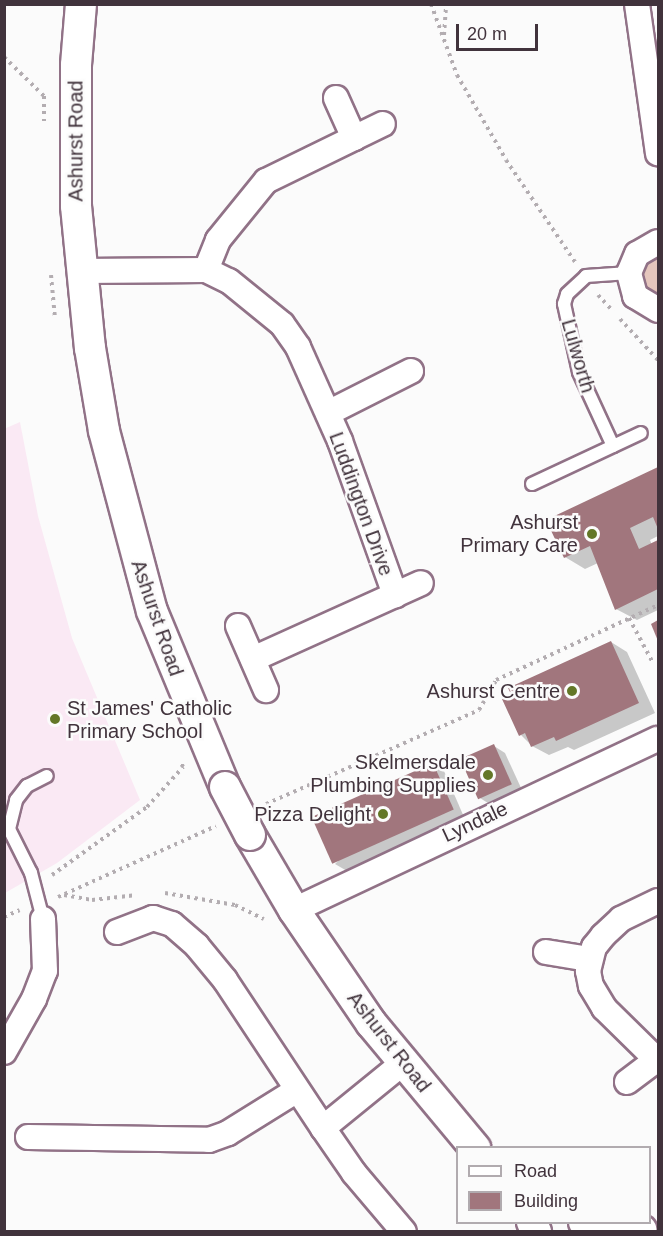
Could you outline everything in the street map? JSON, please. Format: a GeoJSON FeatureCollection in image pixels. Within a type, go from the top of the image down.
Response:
{"type":"FeatureCollection","features":[{"type":"Feature","properties":{"kind":"street","name":"Ashurst Road"},"geometry":{"type":"LineString","coordinates":[[81,4],[75,163],[81,271],[104,431],[138,567],[177,677],[225,787],[250,835],[294,910],[370,1023],[473,1146]]}},
{"type":"Feature","properties":{"kind":"street"},"geometry":{"type":"LineString","coordinates":[[637,4],[658,154]]}},
{"type":"Feature","properties":{"kind":"street"},"geometry":{"type":"LineString","coordinates":[[336,98],[354,138]]}},
{"type":"Feature","properties":{"kind":"street"},"geometry":{"type":"LineString","coordinates":[[206,270],[218,240],[266,181],[383,124]]}},
{"type":"Feature","properties":{"kind":"street"},"geometry":{"type":"LineString","coordinates":[[658,242],[637,254],[629,273],[635,296],[643,304],[658,310]]}},
{"type":"Feature","properties":{"kind":"street","name":"Luddington Drive"},"geometry":{"type":"LineString","coordinates":[[81,271],[206,270],[229,281],[282,324],[298,347],[328,413],[395,595]]}},
{"type":"Feature","properties":{"kind":"street","name":"Luddington Drive"},"geometry":{"type":"LineString","coordinates":[[328,413],[411,371]]}},
{"type":"Feature","properties":{"kind":"street","name":"Luddington Drive"},"geometry":{"type":"LineString","coordinates":[[253,660],[421,583]]}},
{"type":"Feature","properties":{"kind":"street"},"geometry":{"type":"LineString","coordinates":[[238,626],[266,690]]}},
{"type":"Feature","properties":{"kind":"street","name":"Lyndale"},"geometry":{"type":"LineString","coordinates":[[294,910],[658,739]]}},
{"type":"Feature","properties":{"kind":"street"},"geometry":{"type":"LineString","coordinates":[[627,1082],[658,1060],[597,997],[591,986],[589,959],[603,936],[621,919],[658,902]]}},
{"type":"Feature","properties":{"kind":"street"},"geometry":{"type":"LineString","coordinates":[[4,1052],[11,1024],[45,971],[34,914]]}},
{"type":"Feature","properties":{"kind":"street"},"geometry":{"type":"LineString","coordinates":[[117,932],[153,918],[171,924],[197,945],[225,980],[354,1173],[404,1232]]}},
{"type":"Feature","properties":{"kind":"street"},"geometry":{"type":"LineString","coordinates":[[546,952],[589,959]]}},
{"type":"Feature","properties":{"kind":"street"},"geometry":{"type":"LineString","coordinates":[[323,1128],[403,1063]]}},
{"type":"Feature","properties":{"kind":"street"},"geometry":{"type":"LineString","coordinates":[[28,1137],[209,1140],[228,1133],[297,1090]]}},
{"type":"Feature","properties":{"kind":"street"},"geometry":{"type":"LineString","coordinates":[[600,1224],[646,1230]]}},
{"type":"Feature","properties":{"kind":"lane","name":"Lulworth"},"geometry":{"type":"LineString","coordinates":[[613,446],[579,372],[564,304],[567,294],[586,276],[629,273]]}},
{"type":"Feature","properties":{"kind":"lane"},"geometry":{"type":"LineString","coordinates":[[532,484],[641,433]]}},
{"type":"Feature","properties":{"kind":"lane"},"geometry":{"type":"LineString","coordinates":[[34,914],[31,873],[9,829],[15,800],[27,786],[47,776]]}},
{"type":"Feature","properties":{"kind":"path"},"geometry":{"type":"LineString","coordinates":[[431,4],[457,75],[506,160],[577,265]]}},
{"type":"Feature","properties":{"kind":"path"},"geometry":{"type":"LineString","coordinates":[[444,39],[446,4]]}},
{"type":"Feature","properties":{"kind":"path"},"geometry":{"type":"LineString","coordinates":[[594,289],[658,360]]}},
{"type":"Feature","properties":{"kind":"path"},"geometry":{"type":"LineString","coordinates":[[274,800],[479,710],[496,680],[658,605]]}},
{"type":"Feature","properties":{"kind":"path"},"geometry":{"type":"LineString","coordinates":[[629,618],[653,663]]}},
{"type":"Feature","properties":{"kind":"path"},"geometry":{"type":"LineString","coordinates":[[56,898],[214,827]]}},
{"type":"Feature","properties":{"kind":"path"},"geometry":{"type":"LineString","coordinates":[[4,917],[34,914]]}},
{"type":"Feature","properties":{"kind":"shaded area"},"geometry":{"type":"Polygon","coordinates":[[[658,251],[658,297],[650,293],[641,281],[641,266],[658,251]]]}},
{"type":"Feature","properties":{"kind":"shaded area","name":"St James' Catholic Primary School"},"geometry":{"type":"Polygon","coordinates":[[[20,422],[38,516],[72,638],[140,800],[57,863],[5,893],[4,429],[20,422]]]}},
{"type":"Feature","properties":{"kind":"building","name":"Ashurst Primary Care"},"geometry":{"type":"Polygon","coordinates":[[[658,467],[658,529],[653,517],[630,528],[639,549],[658,540],[658,589],[615,610],[590,546],[564,558],[546,520],[658,467]]]}},
{"type":"Feature","properties":{"kind":"building"},"geometry":{"type":"Polygon","coordinates":[[[658,620],[658,641],[651,624],[658,620]]]}},
{"type":"Feature","properties":{"kind":"building","name":"Ashurst Centre"},"geometry":{"type":"Polygon","coordinates":[[[611,641],[639,703],[556,741],[554,737],[531,747],[525,733],[519,736],[502,699],[511,694],[508,688],[611,641]]]}},
{"type":"Feature","properties":{"kind":"building","name":"Skelmersdale Plumbing Supplies"},"geometry":{"type":"Polygon","coordinates":[[[494,744],[512,784],[478,799],[460,759],[494,744]]]}},
{"type":"Feature","properties":{"kind":"building"},"geometry":{"type":"Polygon","coordinates":[[[433,763],[454,810],[332,864],[311,817],[433,763]]]}},
{"type":"Feature","properties":{"kind":"place","name":"Ashurst Primary Care"},"geometry":{"type":"Point","coordinates":[592,534]}},
{"type":"Feature","properties":{"kind":"place","name":"Ashurst Centre"},"geometry":{"type":"Point","coordinates":[572,691]}},
{"type":"Feature","properties":{"kind":"place","name":"St James' Catholic Primary School"},"geometry":{"type":"Point","coordinates":[55,719]}},
{"type":"Feature","properties":{"kind":"place","name":"Skelmersdale Plumbing Supplies"},"geometry":{"type":"Point","coordinates":[488,775]}},
{"type":"Feature","properties":{"kind":"place","name":"Pizza Delight"},"geometry":{"type":"Point","coordinates":[383,814]}}]}
